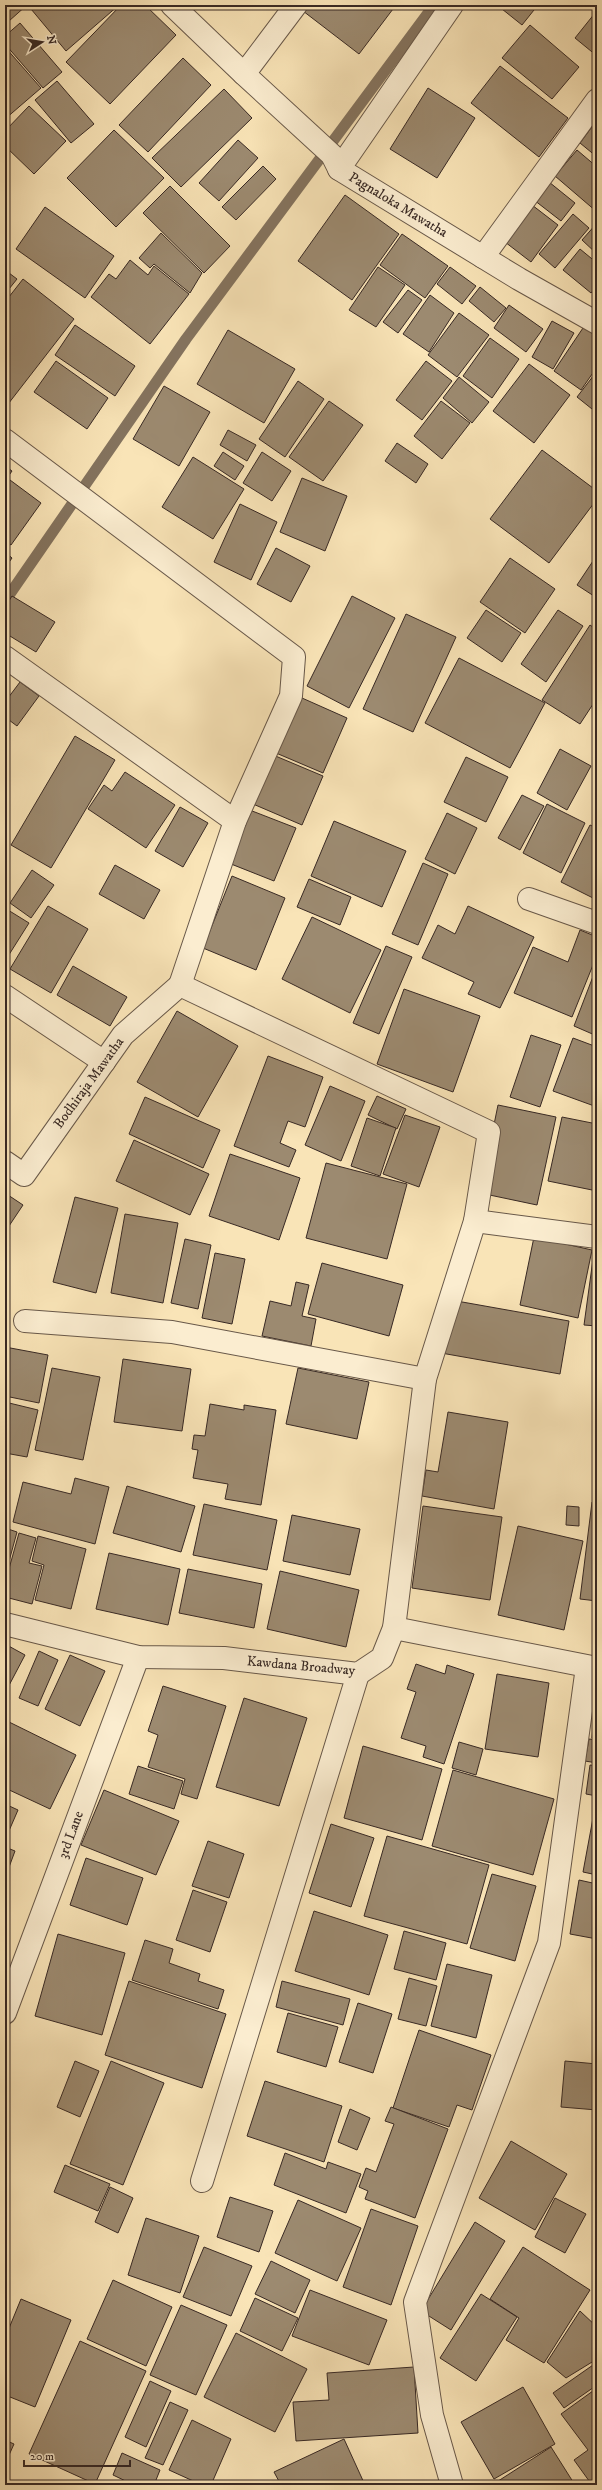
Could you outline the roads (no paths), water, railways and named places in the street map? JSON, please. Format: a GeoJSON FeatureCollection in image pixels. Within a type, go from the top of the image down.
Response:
{"type":"FeatureCollection","features":[{"type":"Feature","properties":{"kind":"street","name":"Pagnaloka Mawatha"},"geometry":{"type":"LineString","coordinates":[[172,5],[296,122],[335,162],[483,257],[597,323]]}},
{"type":"Feature","properties":{"kind":"street"},"geometry":{"type":"LineString","coordinates":[[244,74],[296,5]]}},
{"type":"Feature","properties":{"kind":"street"},"geometry":{"type":"LineString","coordinates":[[335,162],[452,5]]}},
{"type":"Feature","properties":{"kind":"street"},"geometry":{"type":"LineString","coordinates":[[483,257],[597,100]]}},
{"type":"Feature","properties":{"kind":"street"},"geometry":{"type":"LineString","coordinates":[[5,440],[294,657],[291,696],[235,822],[180,985]]}},
{"type":"Feature","properties":{"kind":"street"},"geometry":{"type":"LineString","coordinates":[[5,657],[235,822]]}},
{"type":"Feature","properties":{"kind":"street"},"geometry":{"type":"LineString","coordinates":[[529,899],[597,923]]}},
{"type":"Feature","properties":{"kind":"street","name":"Bodhiraja Mawatha"},"geometry":{"type":"LineString","coordinates":[[5,1162],[24,1174],[123,1035],[180,985]]}},
{"type":"Feature","properties":{"kind":"street","name":"Kawdana Broadway"},"geometry":{"type":"LineString","coordinates":[[5,1624],[138,1657],[224,1658],[358,1674],[382,1658],[394,1628],[425,1380],[475,1221],[489,1132],[180,985]]}},
{"type":"Feature","properties":{"kind":"street"},"geometry":{"type":"LineString","coordinates":[[5,996],[104,1062]]}},
{"type":"Feature","properties":{"kind":"street"},"geometry":{"type":"LineString","coordinates":[[475,1221],[597,1237]]}},
{"type":"Feature","properties":{"kind":"street"},"geometry":{"type":"LineString","coordinates":[[24,1321],[172,1332],[425,1380]]}},
{"type":"Feature","properties":{"kind":"street"},"geometry":{"type":"LineString","coordinates":[[394,1628],[592,1668],[549,1942],[415,2302],[432,2415],[452,2485]]}},
{"type":"Feature","properties":{"kind":"street","name":"3rd Lane"},"geometry":{"type":"LineString","coordinates":[[5,2013],[138,1657]]}},
{"type":"Feature","properties":{"kind":"street"},"geometry":{"type":"LineString","coordinates":[[202,2181],[358,1674]]}},
{"type":"Feature","properties":{"kind":"waterway"},"geometry":{"type":"LineString","coordinates":[[5,601],[186,339],[434,5]]}}]}
